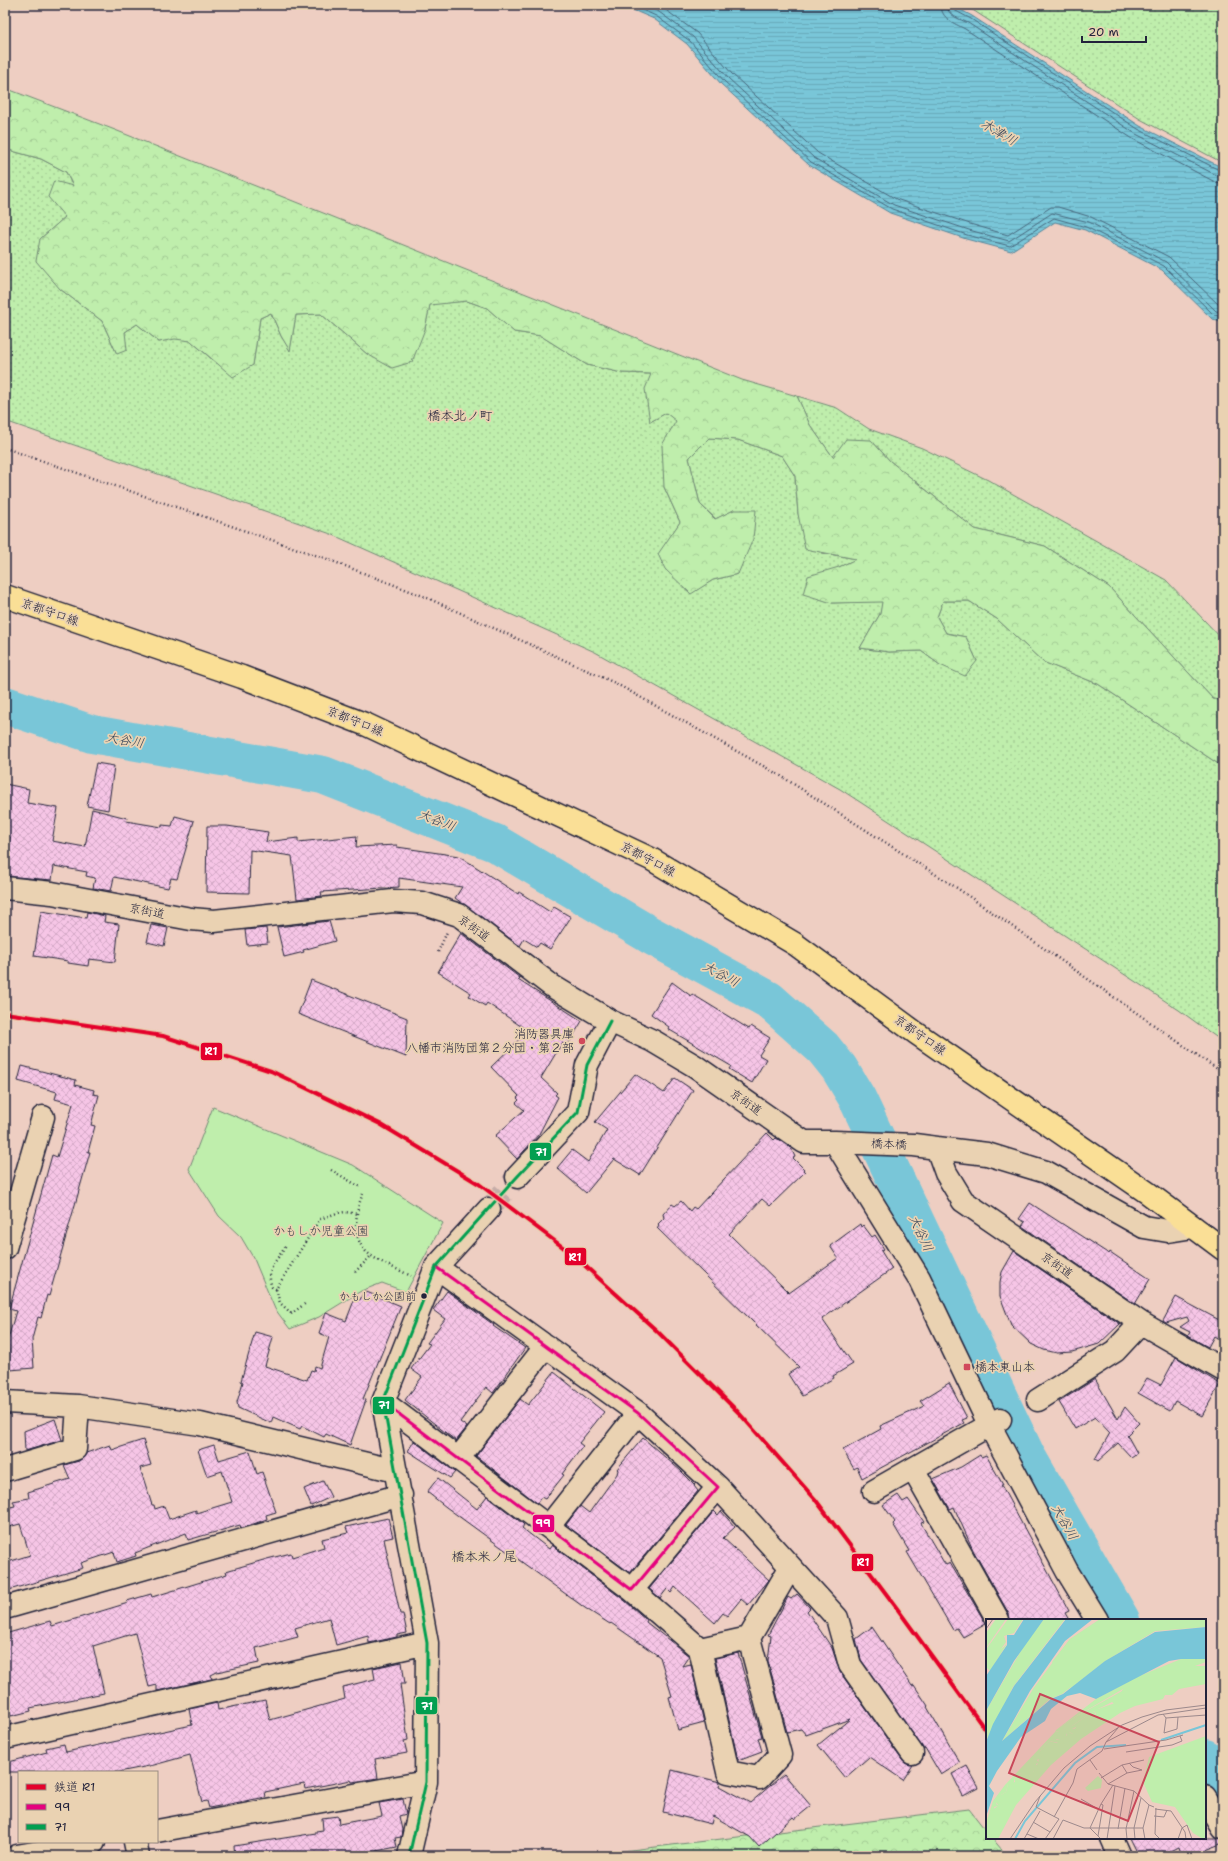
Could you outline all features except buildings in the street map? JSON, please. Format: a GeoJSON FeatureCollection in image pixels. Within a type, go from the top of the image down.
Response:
{"type":"FeatureCollection","features":[{"type":"Feature","properties":{"kind":"main road","name":"京都守口線"},"geometry":{"type":"LineString","coordinates":[[5,596],[242,677],[367,725],[651,858],[795,944],[916,1033],[1148,1193],[1223,1249]]}},
{"type":"Feature","properties":{"kind":"street","name":"京街道"},"geometry":{"type":"LineString","coordinates":[[5,888],[52,893],[191,919],[214,921],[392,901],[422,903],[459,915],[552,986],[610,1022],[653,1041],[695,1066],[804,1142],[865,1143]]}},
{"type":"Feature","properties":{"kind":"street"},"geometry":{"type":"LineString","coordinates":[[517,1177],[578,1112],[587,1065],[610,1022]]}},
{"type":"Feature","properties":{"kind":"street"},"geometry":{"type":"LineString","coordinates":[[5,1248],[43,1117]]}},
{"type":"Feature","properties":{"kind":"street"},"geometry":{"type":"LineString","coordinates":[[835,1142],[919,1278],[994,1421],[1067,1570],[1096,1619]]}},
{"type":"Feature","properties":{"kind":"street","name":"橋本橋"},"geometry":{"type":"LineString","coordinates":[[865,1143],[914,1145],[937,1148]]}},
{"type":"Feature","properties":{"kind":"street"},"geometry":{"type":"LineString","coordinates":[[937,1148],[987,1154],[1046,1172],[1144,1227],[1168,1231],[1194,1227]]}},
{"type":"Feature","properties":{"kind":"street","name":"京街道"},"geometry":{"type":"LineString","coordinates":[[937,1148],[946,1173],[963,1201],[1141,1323],[1223,1370]]}},
{"type":"Feature","properties":{"kind":"street"},"geometry":{"type":"LineString","coordinates":[[409,1856],[426,1782],[427,1643],[383,1402],[432,1276],[489,1209]]}},
{"type":"Feature","properties":{"kind":"street"},"geometry":{"type":"LineString","coordinates":[[432,1276],[546,1346],[638,1413],[718,1486],[790,1568],[837,1618],[850,1665],[912,1753]]}},
{"type":"Feature","properties":{"kind":"street"},"geometry":{"type":"LineString","coordinates":[[1038,1400],[1115,1351],[1141,1323]]}},
{"type":"Feature","properties":{"kind":"street"},"geometry":{"type":"LineString","coordinates":[[458,1459],[546,1346]]}},
{"type":"Feature","properties":{"kind":"street"},"geometry":{"type":"LineString","coordinates":[[5,1402],[78,1406],[200,1424],[396,1471]]}},
{"type":"Feature","properties":{"kind":"street"},"geometry":{"type":"LineString","coordinates":[[383,1402],[632,1590],[700,1649],[728,1772],[759,1778],[780,1755],[749,1638],[790,1568]]}},
{"type":"Feature","properties":{"kind":"street"},"geometry":{"type":"LineString","coordinates":[[5,1470],[75,1449],[78,1406]]}},
{"type":"Feature","properties":{"kind":"street"},"geometry":{"type":"LineString","coordinates":[[548,1526],[638,1413]]}},
{"type":"Feature","properties":{"kind":"street"},"geometry":{"type":"LineString","coordinates":[[874,1490],[913,1469],[994,1421]]}},
{"type":"Feature","properties":{"kind":"street"},"geometry":{"type":"LineString","coordinates":[[913,1469],[997,1619]]}},
{"type":"Feature","properties":{"kind":"street"},"geometry":{"type":"LineString","coordinates":[[632,1590],[718,1486]]}},
{"type":"Feature","properties":{"kind":"street"},"geometry":{"type":"LineString","coordinates":[[5,1608],[401,1495]]}},
{"type":"Feature","properties":{"kind":"street"},"geometry":{"type":"LineString","coordinates":[[700,1649],[749,1638]]}},
{"type":"Feature","properties":{"kind":"street"},"geometry":{"type":"LineString","coordinates":[[5,1738],[427,1643]]}},
{"type":"Feature","properties":{"kind":"street"},"geometry":{"type":"LineString","coordinates":[[158,1831],[426,1782]]}},
{"type":"Feature","properties":{"kind":"street"},"geometry":{"type":"LineString","coordinates":[[1206,1799],[1223,1827]]}},
{"type":"Feature","properties":{"kind":"street"},"geometry":{"type":"LineString","coordinates":[[1112,1839],[1119,1856]]}},
{"type":"Feature","properties":{"kind":"street"},"geometry":{"type":"LineString","coordinates":[[17,1856],[88,1843]]}},
{"type":"Feature","properties":{"kind":"street"},"geometry":{"type":"LineString","coordinates":[[135,1843],[138,1856]]}},
{"type":"Feature","properties":{"kind":"path"},"geometry":{"type":"LineString","coordinates":[[5,448],[327,559],[423,596],[615,683],[781,776],[944,880],[1223,1073]]}},
{"type":"Feature","properties":{"kind":"path"},"geometry":{"type":"LineString","coordinates":[[438,952],[448,929]]}},
{"type":"Feature","properties":{"kind":"path"},"geometry":{"type":"LineString","coordinates":[[331,1170],[362,1188]]}},
{"type":"Feature","properties":{"kind":"path"},"geometry":{"type":"LineString","coordinates":[[363,1194],[358,1214],[357,1231],[363,1248],[372,1255],[432,1276]]}},
{"type":"Feature","properties":{"kind":"path"},"geometry":{"type":"LineString","coordinates":[[276,1289],[320,1219],[337,1213],[345,1212],[358,1214]]}},
{"type":"Feature","properties":{"kind":"path"},"geometry":{"type":"LineString","coordinates":[[286,1246],[270,1270],[268,1279],[272,1287],[276,1289],[280,1303],[291,1314],[306,1303]]}},
{"type":"Feature","properties":{"kind":"path"},"geometry":{"type":"LineString","coordinates":[[355,1272],[372,1255]]}},
{"type":"Feature","properties":{"kind":"green space"},"geometry":{"type":"Polygon","coordinates":[[[965,5],[1223,5],[1223,163],[1140,119],[965,5]]]}},
{"type":"Feature","properties":{"kind":"green space"},"geometry":{"type":"Polygon","coordinates":[[[5,88],[115,130],[742,380],[797,396],[810,425],[833,457],[846,439],[871,440],[890,461],[975,529],[1045,546],[1109,587],[1213,699],[1223,701],[1223,767],[1098,684],[1043,662],[997,619],[969,601],[943,601],[937,617],[946,633],[966,637],[977,661],[965,676],[940,665],[921,651],[889,652],[860,648],[880,614],[882,602],[832,603],[803,594],[808,576],[839,567],[856,559],[805,549],[798,514],[795,476],[782,456],[738,440],[709,438],[689,458],[700,504],[715,519],[734,510],[756,510],[753,539],[738,574],[713,580],[691,594],[665,569],[658,554],[680,522],[664,487],[662,445],[676,421],[666,413],[650,422],[645,389],[651,374],[622,373],[587,365],[541,336],[514,332],[487,308],[467,301],[430,305],[425,329],[412,362],[392,368],[367,354],[321,314],[296,315],[290,351],[281,336],[271,313],[260,318],[253,365],[233,377],[191,341],[175,339],[159,342],[137,324],[125,332],[127,350],[117,354],[102,321],[60,289],[36,261],[40,239],[65,217],[48,197],[54,181],[73,186],[66,172],[41,159],[5,149],[5,88]]]}},
{"type":"Feature","properties":{"kind":"green space"},"geometry":{"type":"Polygon","coordinates":[[[5,149],[41,159],[66,172],[73,187],[65,217],[40,239],[60,289],[102,321],[117,354],[125,332],[137,324],[159,342],[175,338],[191,341],[216,363],[253,365],[260,318],[271,313],[281,336],[290,350],[296,315],[321,314],[367,354],[425,329],[430,304],[467,301],[487,308],[514,332],[541,336],[587,365],[622,373],[651,374],[650,422],[666,413],[677,421],[664,487],[680,522],[659,555],[691,593],[713,580],[738,574],[734,510],[716,519],[700,504],[689,458],[709,438],[738,440],[782,456],[795,476],[798,514],[822,553],[857,559],[839,567],[832,603],[883,601],[880,614],[860,648],[889,652],[921,651],[940,665],[977,661],[966,637],[946,633],[937,617],[943,601],[969,601],[997,619],[1043,662],[1098,684],[1223,767],[1223,1042],[1179,1010],[840,789],[595,652],[331,534],[5,421],[5,149]]]}},
{"type":"Feature","properties":{"kind":"green space"},"geometry":{"type":"Polygon","coordinates":[[[797,396],[837,408],[869,429],[922,448],[988,480],[1166,580],[1223,640],[1223,701],[1213,699],[1109,587],[1045,546],[975,529],[890,461],[871,440],[833,457],[810,425],[797,396]]]}},
{"type":"Feature","properties":{"kind":"green space","name":"かもしか児童公園"},"geometry":{"type":"Polygon","coordinates":[[[213,1107],[353,1165],[443,1223],[406,1292],[382,1283],[361,1291],[319,1317],[290,1329],[275,1309],[254,1259],[241,1237],[219,1216],[189,1169],[213,1107]]]}},
{"type":"Feature","properties":{"kind":"green space"},"geometry":{"type":"Polygon","coordinates":[[[969,1809],[986,1831],[986,1839],[993,1839],[1007,1856],[603,1856],[606,1853],[969,1809]]]}},
{"type":"Feature","properties":{"kind":"water","name":"木津川"},"geometry":{"type":"Polygon","coordinates":[[[621,5],[952,5],[972,16],[1140,126],[1223,169],[1223,321],[1212,319],[1162,270],[1085,230],[1055,222],[1011,251],[966,239],[890,213],[809,165],[721,84],[687,44],[654,19],[621,5]]]}},
{"type":"Feature","properties":{"kind":"waterway","name":"大谷川"},"geometry":{"type":"LineString","coordinates":[[5,705],[92,734],[323,775],[495,843],[650,935],[769,1000],[823,1048],[839,1068],[857,1098],[1026,1455],[1120,1619]]}},
{"type":"Feature","properties":{"kind":"waterway","name":"大谷川"},"geometry":{"type":"LineString","coordinates":[[1206,1760],[1223,1787]]}},
{"type":"Feature","properties":{"kind":"tunnel"},"geometry":{"type":"LineString","coordinates":[[489,1209],[517,1177]]}},
{"type":"Feature","properties":{"kind":"rail line","name":"R1"},"geometry":{"type":"LineString","coordinates":[[5,1013],[163,1036],[271,1071],[380,1124],[479,1184],[572,1254],[657,1331],[739,1413],[815,1499],[986,1731]]}},
{"type":"Feature","properties":{"kind":"transit line","name":"71"},"geometry":{"type":"LineString","coordinates":[[409,1856],[426,1782],[427,1643],[383,1402],[436,1267],[578,1112],[587,1065],[610,1021]]}},
{"type":"Feature","properties":{"kind":"transit line","name":"99"},"geometry":{"type":"LineString","coordinates":[[383,1402],[632,1590],[718,1487],[638,1413],[436,1267]]}},
{"type":"Feature","properties":{"kind":"place","name":"消防器具庫 八幡市消防団第２分団・第２部"},"geometry":{"type":"Point","coordinates":[582,1041]}},
{"type":"Feature","properties":{"kind":"place","name":"かもしか公園前"},"geometry":{"type":"Point","coordinates":[424,1296]}},
{"type":"Feature","properties":{"kind":"place","name":"橋本東山本"},"geometry":{"type":"Point","coordinates":[967,1367]}},
{"type":"Feature","properties":{"kind":"district","name":"橋本北ノ町"},"geometry":{"type":"Point","coordinates":[460,415]}},
{"type":"Feature","properties":{"kind":"district","name":"橋本米ノ尾"},"geometry":{"type":"Point","coordinates":[484,1556]}}]}
